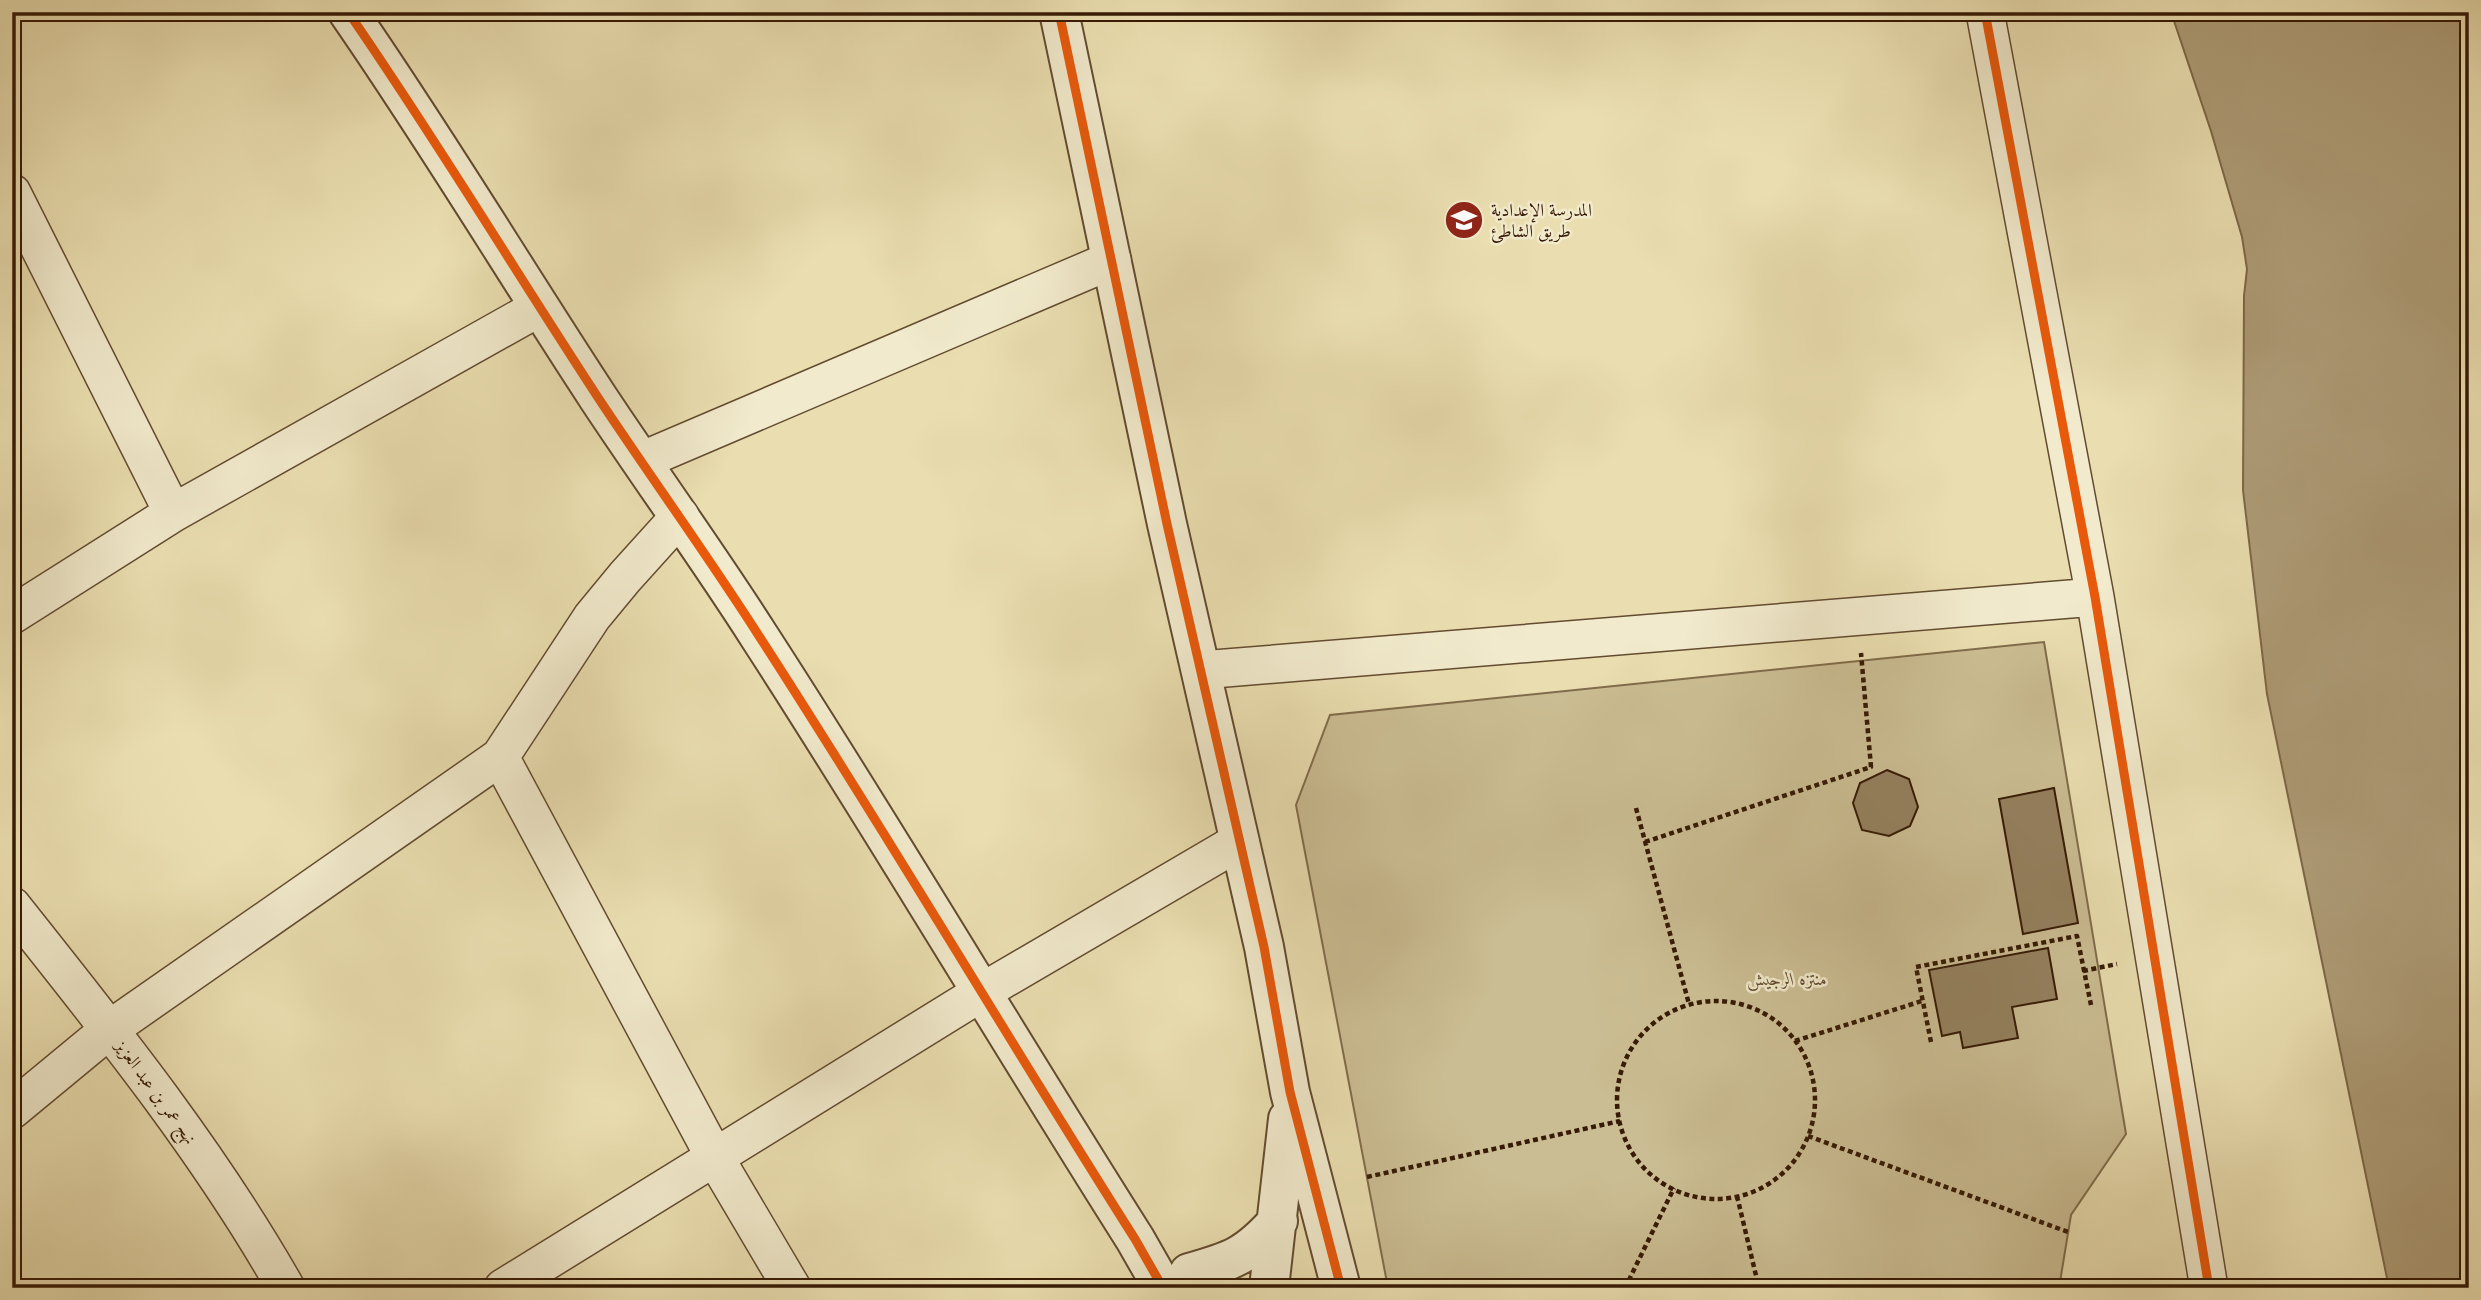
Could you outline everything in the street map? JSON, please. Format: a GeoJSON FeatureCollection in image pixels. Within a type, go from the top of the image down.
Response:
{"type":"FeatureCollection","features":[{"type":"Feature","properties":{"kind":"street"},"geometry":{"type":"LineString","coordinates":[[348,12],[790,684],[1135,1239],[1186,1283],[1235,1259],[1255,1245],[1278,1221]]}},
{"type":"Feature","properties":{"kind":"street"},"geometry":{"type":"LineString","coordinates":[[1059,12],[1162,499],[1264,947],[1290,1092],[1341,1288]]}},
{"type":"Feature","properties":{"kind":"street"},"geometry":{"type":"LineString","coordinates":[[1984,12],[2095,597],[2209,1288]]}},
{"type":"Feature","properties":{"kind":"street"},"geometry":{"type":"LineString","coordinates":[[12,193],[173,513]]}},
{"type":"Feature","properties":{"kind":"street"},"geometry":{"type":"LineString","coordinates":[[641,461],[1112,260]]}},
{"type":"Feature","properties":{"kind":"street"},"geometry":{"type":"LineString","coordinates":[[12,615],[173,513],[540,307]]}},
{"type":"Feature","properties":{"kind":"street"},"geometry":{"type":"LineString","coordinates":[[12,1110],[110,1029],[500,758],[592,617],[680,516]]}},
{"type":"Feature","properties":{"kind":"street"},"geometry":{"type":"LineString","coordinates":[[1201,670],[2095,597]]}},
{"type":"Feature","properties":{"kind":"street"},"geometry":{"type":"LineString","coordinates":[[500,758],[713,1156],[792,1288]]}},
{"type":"Feature","properties":{"kind":"street"},"geometry":{"type":"LineString","coordinates":[[503,1288],[982,992],[1240,841]]}},
{"type":"Feature","properties":{"kind":"street","name":"نهج عمر بن عبد العزيز"},"geometry":{"type":"LineString","coordinates":[[12,906],[110,1029],[250,1224],[286,1288]]}},
{"type":"Feature","properties":{"kind":"street"},"geometry":{"type":"LineString","coordinates":[[1269,1288],[1290,1092]]}},
{"type":"Feature","properties":{"kind":"path"},"geometry":{"type":"LineString","coordinates":[[1645,842],[1871,767],[1857,616]]}},
{"type":"Feature","properties":{"kind":"path"},"geometry":{"type":"LineString","coordinates":[[1636,808],[1689,1004]]}},
{"type":"Feature","properties":{"kind":"path"},"geometry":{"type":"LineString","coordinates":[[1931,1042],[1916,967],[2077,936],[2091,1005]]}},
{"type":"Feature","properties":{"kind":"path"},"geometry":{"type":"LineString","coordinates":[[1722,1000],[1755,1008],[1784,1026],[1795,1041],[1804,1052],[1815,1084],[1814,1118],[1802,1150],[1780,1175],[1752,1192],[1720,1199],[1688,1195],[1660,1182],[1636,1160],[1620,1121],[1617,1100],[1622,1068],[1637,1040],[1660,1018],[1689,1004],[1722,1000]]}},
{"type":"Feature","properties":{"kind":"path"},"geometry":{"type":"LineString","coordinates":[[1795,1041],[1922,1001]]}},
{"type":"Feature","properties":{"kind":"path"},"geometry":{"type":"LineString","coordinates":[[1367,1177],[1620,1121]]}},
{"type":"Feature","properties":{"kind":"path"},"geometry":{"type":"LineString","coordinates":[[1808,1136],[2068,1232]]}},
{"type":"Feature","properties":{"kind":"path"},"geometry":{"type":"LineString","coordinates":[[1625,1288],[1674,1188]]}},
{"type":"Feature","properties":{"kind":"path"},"geometry":{"type":"LineString","coordinates":[[1737,1196],[1759,1288]]}},
{"type":"Feature","properties":{"kind":"green space","name":"منتزه الرجيش"},"geometry":{"type":"Polygon","coordinates":[[[2044,642],[2126,1134],[2071,1215],[2059,1288],[1388,1288],[1296,805],[1330,715],[2044,642]]]}},
{"type":"Feature","properties":{"kind":"shaded area"},"geometry":{"type":"Polygon","coordinates":[[[2171,12],[2469,12],[2469,1288],[2389,1288],[2267,694],[2243,490],[2244,296],[2247,269],[2242,237],[2211,131],[2171,12]]]}},
{"type":"Feature","properties":{"kind":"building"},"geometry":{"type":"Polygon","coordinates":[[[1887,770],[1909,779],[1918,807],[1910,826],[1889,836],[1862,830],[1853,803],[1860,783],[1887,770]]]}},
{"type":"Feature","properties":{"kind":"building"},"geometry":{"type":"Polygon","coordinates":[[[2054,788],[2078,923],[2023,934],[1999,799],[2054,788]]]}},
{"type":"Feature","properties":{"kind":"building"},"geometry":{"type":"Polygon","coordinates":[[[2048,948],[2057,999],[2012,1007],[2018,1038],[1963,1048],[1960,1032],[1942,1036],[1929,970],[2048,948]]]}},
{"type":"Feature","properties":{"kind":"cycle path"},"geometry":{"type":"LineString","coordinates":[[348,12],[413,108],[599,399],[720,576],[807,711],[1163,1288]]}},
{"type":"Feature","properties":{"kind":"cycle path"},"geometry":{"type":"LineString","coordinates":[[1059,12],[1167,524],[1264,947],[1290,1092],[1341,1288]]}},
{"type":"Feature","properties":{"kind":"cycle path"},"geometry":{"type":"LineString","coordinates":[[1985,12],[2095,597],[2209,1288]]}},
{"type":"Feature","properties":{"kind":"place","name":"المدرسة الإعدادية طريق الشاطئ"},"geometry":{"type":"Point","coordinates":[1464,220]}}]}
